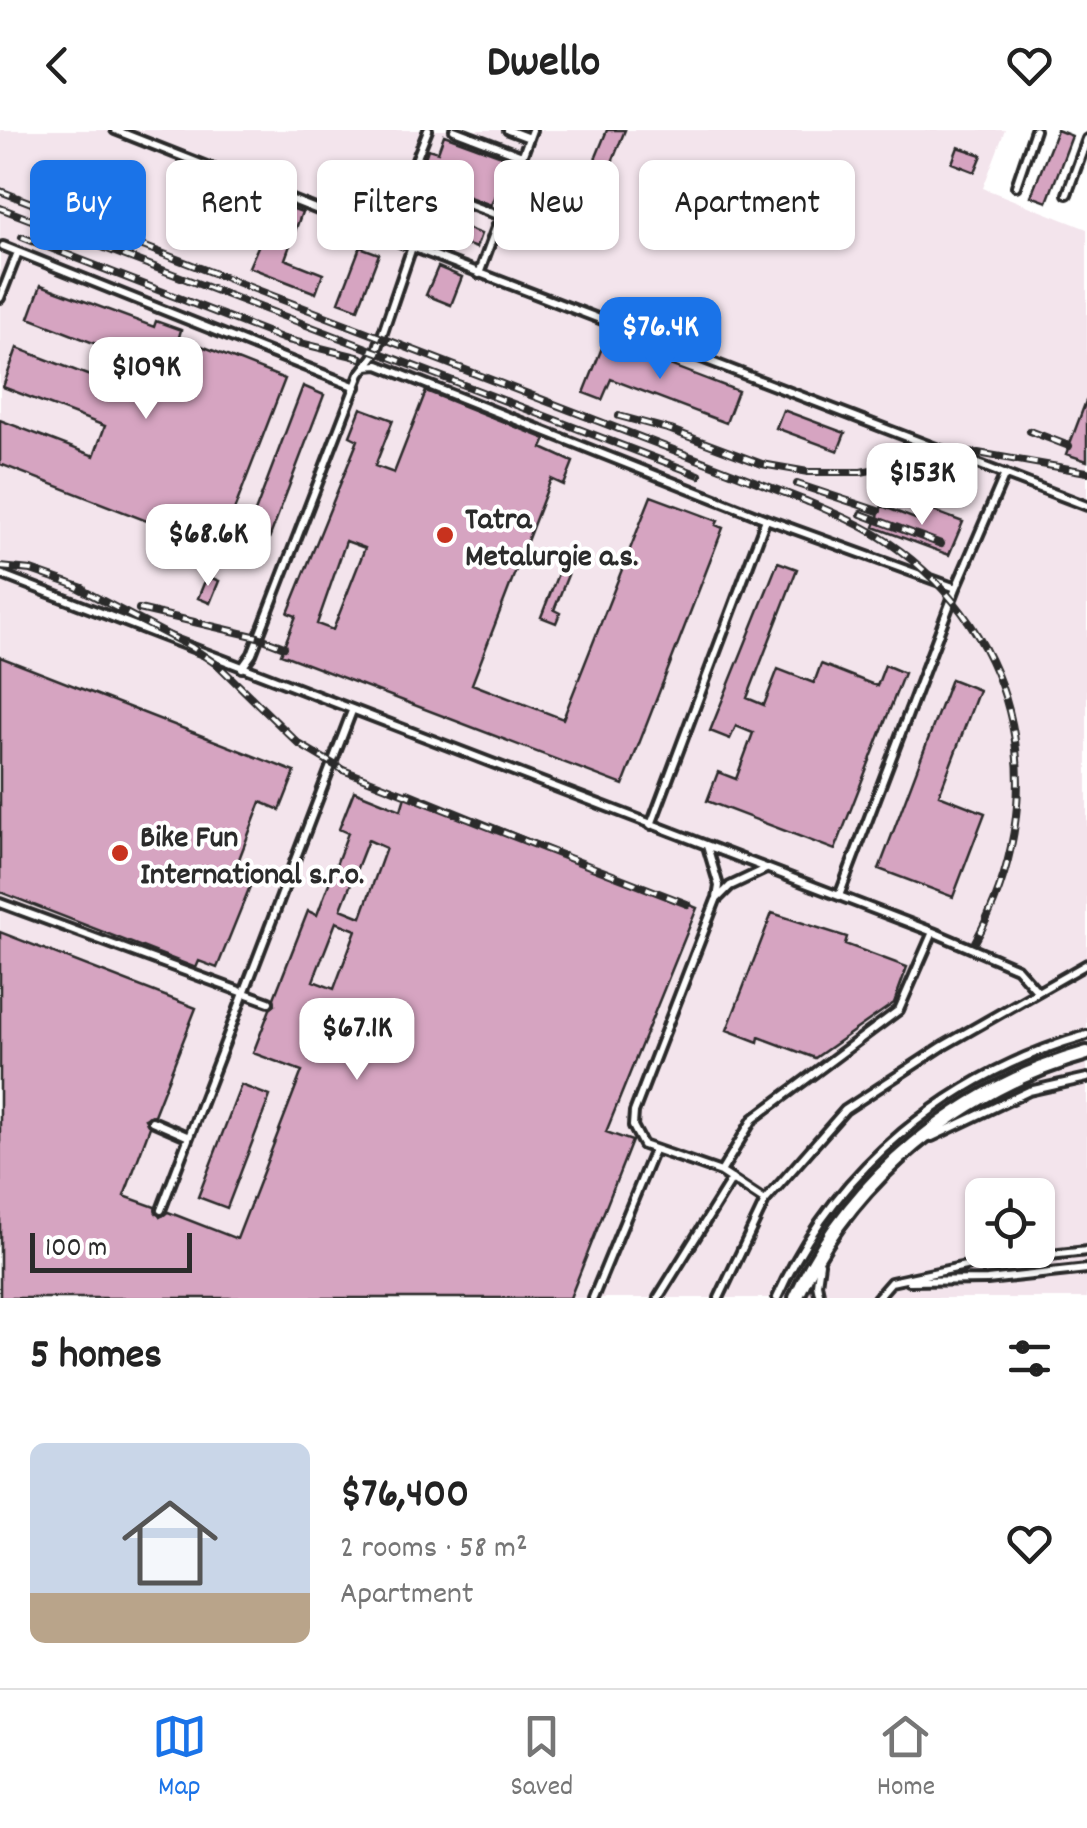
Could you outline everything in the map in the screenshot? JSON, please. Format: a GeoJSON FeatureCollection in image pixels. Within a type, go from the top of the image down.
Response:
{"type":"FeatureCollection","features":[{"type":"Feature","properties":{"kind":"street"},"geometry":{"type":"LineString","coordinates":[[796,1298],[825,1242],[876,1178],[908,1148],[1005,1087],[1087,1053]]}},
{"type":"Feature","properties":{"kind":"lane"},"geometry":{"type":"LineString","coordinates":[[115,130],[317,210]]}},
{"type":"Feature","properties":{"kind":"lane"},"geometry":{"type":"LineString","coordinates":[[428,130],[410,175],[414,184],[494,214]]}},
{"type":"Feature","properties":{"kind":"lane"},"geometry":{"type":"LineString","coordinates":[[454,130],[522,156]]}},
{"type":"Feature","properties":{"kind":"lane"},"geometry":{"type":"LineString","coordinates":[[508,130],[530,134],[521,160]]}},
{"type":"Feature","properties":{"kind":"lane"},"geometry":{"type":"LineString","coordinates":[[1016,186],[1036,130]]}},
{"type":"Feature","properties":{"kind":"lane"},"geometry":{"type":"LineString","coordinates":[[1067,194],[1087,139]]}},
{"type":"Feature","properties":{"kind":"lane"},"geometry":{"type":"LineString","coordinates":[[480,274],[494,233]]}},
{"type":"Feature","properties":{"kind":"lane"},"geometry":{"type":"LineString","coordinates":[[3,246],[356,386]]}},
{"type":"Feature","properties":{"kind":"lane"},"geometry":{"type":"LineString","coordinates":[[242,668],[252,654],[356,386],[376,353],[411,250]]}},
{"type":"Feature","properties":{"kind":"lane"},"geometry":{"type":"LineString","coordinates":[[420,250],[1087,506]]}},
{"type":"Feature","properties":{"kind":"lane"},"geometry":{"type":"LineString","coordinates":[[0,298],[18,252]]}},
{"type":"Feature","properties":{"kind":"lane"},"geometry":{"type":"LineString","coordinates":[[365,366],[378,365],[766,519],[956,588]]}},
{"type":"Feature","properties":{"kind":"lane"},"geometry":{"type":"LineString","coordinates":[[839,896],[956,588],[1005,474]]}},
{"type":"Feature","properties":{"kind":"lane"},"geometry":{"type":"LineString","coordinates":[[651,825],[766,519]]}},
{"type":"Feature","properties":{"kind":"lane"},"geometry":{"type":"LineString","coordinates":[[0,574],[933,932],[1018,968],[1038,992]]}},
{"type":"Feature","properties":{"kind":"lane"},"geometry":{"type":"LineString","coordinates":[[161,1210],[352,711]]}},
{"type":"Feature","properties":{"kind":"lane"},"geometry":{"type":"LineString","coordinates":[[707,846],[719,886],[716,900],[634,1112],[634,1126],[643,1146],[721,1172],[765,1201]]}},
{"type":"Feature","properties":{"kind":"lane"},"geometry":{"type":"LineString","coordinates":[[716,900],[730,886],[766,868]]}},
{"type":"Feature","properties":{"kind":"lane"},"geometry":{"type":"LineString","coordinates":[[0,903],[269,1002]]}},
{"type":"Feature","properties":{"kind":"lane"},"geometry":{"type":"LineString","coordinates":[[721,1172],[753,1119],[900,1010],[933,932]]}},
{"type":"Feature","properties":{"kind":"lane"},"geometry":{"type":"LineString","coordinates":[[719,1298],[765,1201],[845,1110],[943,1046],[1087,964]]}},
{"type":"Feature","properties":{"kind":"lane"},"geometry":{"type":"LineString","coordinates":[[777,1298],[810,1233],[835,1199],[897,1136],[928,1112],[997,1071],[1087,1035]]}},
{"type":"Feature","properties":{"kind":"lane"},"geometry":{"type":"LineString","coordinates":[[908,1148],[1029,1092],[1087,1078]]}},
{"type":"Feature","properties":{"kind":"lane"},"geometry":{"type":"LineString","coordinates":[[152,1121],[189,1136]]}},
{"type":"Feature","properties":{"kind":"lane"},"geometry":{"type":"LineString","coordinates":[[593,1298],[654,1150]]}},
{"type":"Feature","properties":{"kind":"lane"},"geometry":{"type":"LineString","coordinates":[[658,1298],[732,1180]]}},
{"type":"Feature","properties":{"kind":"lane"},"geometry":{"type":"LineString","coordinates":[[820,1298],[817,1284],[825,1242]]}},
{"type":"Feature","properties":{"kind":"lane"},"geometry":{"type":"LineString","coordinates":[[877,1298],[891,1282],[984,1262],[1087,1251]]}},
{"type":"Feature","properties":{"kind":"lane"},"geometry":{"type":"LineString","coordinates":[[891,1282],[986,1280],[1087,1269]]}},
{"type":"Feature","properties":{"kind":"shaded area"},"geometry":{"type":"Polygon","coordinates":[[[0,130],[1005,130],[983,188],[1087,229],[1087,1298],[0,1298],[0,130]]]}},
{"type":"Feature","properties":{"kind":"building"},"geometry":{"type":"Polygon","coordinates":[[[607,130],[625,130],[613,160],[595,160],[607,130]]]}},
{"type":"Feature","properties":{"kind":"building"},"geometry":{"type":"Polygon","coordinates":[[[1057,130],[1072,136],[1047,202],[1031,196],[1057,130]]]}},
{"type":"Feature","properties":{"kind":"building"},"geometry":{"type":"Polygon","coordinates":[[[444,135],[510,159],[494,160],[491,205],[474,199],[474,160],[424,160],[428,149],[438,152],[444,135]]]}},
{"type":"Feature","properties":{"kind":"building"},"geometry":{"type":"Polygon","coordinates":[[[958,147],[982,155],[975,172],[952,163],[958,147]]]}},
{"type":"Feature","properties":{"kind":"building"},"geometry":{"type":"Polygon","coordinates":[[[474,231],[481,234],[474,247],[474,231]]]}},
{"type":"Feature","properties":{"kind":"building"},"geometry":{"type":"Polygon","coordinates":[[[256,250],[288,250],[285,259],[323,274],[316,293],[249,267],[256,250]]]}},
{"type":"Feature","properties":{"kind":"building"},"geometry":{"type":"Polygon","coordinates":[[[359,250],[379,254],[358,309],[339,302],[359,250]]]}},
{"type":"Feature","properties":{"kind":"building"},"geometry":{"type":"Polygon","coordinates":[[[438,267],[462,277],[451,305],[426,295],[438,267]]]}},
{"type":"Feature","properties":{"kind":"building"},"geometry":{"type":"Polygon","coordinates":[[[41,285],[154,327],[156,321],[181,330],[179,337],[285,379],[219,549],[0,464],[0,420],[94,456],[105,426],[3,387],[17,348],[147,398],[158,368],[29,318],[41,285]]]}},
{"type":"Feature","properties":{"kind":"building"},"geometry":{"type":"Polygon","coordinates":[[[605,340],[738,391],[726,423],[611,379],[602,400],[584,393],[605,340]]]}},
{"type":"Feature","properties":{"kind":"building"},"geometry":{"type":"Polygon","coordinates":[[[303,386],[324,395],[259,565],[238,557],[303,386]]]}},
{"type":"Feature","properties":{"kind":"building"},"geometry":{"type":"Polygon","coordinates":[[[426,391],[546,439],[542,448],[573,462],[564,485],[551,479],[472,684],[563,719],[651,496],[718,521],[716,525],[723,528],[623,785],[281,654],[296,616],[288,613],[358,440],[350,436],[361,408],[393,420],[375,466],[394,473],[426,391]],[[346,541],[317,624],[333,630],[365,548],[346,541]]]}},
{"type":"Feature","properties":{"kind":"building"},"geometry":{"type":"Polygon","coordinates":[[[1087,401],[1087,461],[1066,454],[1087,401]]]}},
{"type":"Feature","properties":{"kind":"building"},"geometry":{"type":"Polygon","coordinates":[[[783,410],[845,433],[838,451],[776,428],[783,410]]]}},
{"type":"Feature","properties":{"kind":"building"},"geometry":{"type":"Polygon","coordinates":[[[928,466],[968,480],[959,503],[919,486],[928,466]]]}},
{"type":"Feature","properties":{"kind":"building"},"geometry":{"type":"Polygon","coordinates":[[[882,506],[915,519],[920,506],[963,522],[949,555],[874,527],[882,506]]]}},
{"type":"Feature","properties":{"kind":"building"},"geometry":{"type":"Polygon","coordinates":[[[778,562],[797,569],[747,698],[764,705],[778,669],[814,683],[821,664],[877,686],[885,665],[904,673],[835,850],[707,801],[718,772],[736,779],[753,733],[736,726],[730,739],[710,731],[778,562]]]}},
{"type":"Feature","properties":{"kind":"building"},"geometry":{"type":"Polygon","coordinates":[[[559,571],[568,575],[554,610],[560,613],[556,623],[541,617],[559,571]]]}},
{"type":"Feature","properties":{"kind":"building"},"geometry":{"type":"Polygon","coordinates":[[[207,576],[219,581],[210,603],[198,598],[207,576]]]}},
{"type":"Feature","properties":{"kind":"building","name":"Bike Fun International s.r.o."},"geometry":{"type":"Polygon","coordinates":[[[0,657],[295,772],[280,810],[261,802],[234,872],[253,879],[217,968],[199,961],[196,968],[0,892],[0,657]]]}},
{"type":"Feature","properties":{"kind":"building"},"geometry":{"type":"Polygon","coordinates":[[[951,679],[979,690],[939,795],[985,813],[953,897],[879,869],[951,679]]]}},
{"type":"Feature","properties":{"kind":"building"},"geometry":{"type":"Polygon","coordinates":[[[407,790],[697,908],[606,1132],[632,1141],[570,1298],[0,1298],[0,932],[196,1008],[154,1115],[145,1119],[150,1127],[124,1196],[155,1207],[160,1217],[168,1212],[237,1239],[302,1071],[253,1053],[275,1005],[274,998],[308,911],[317,915],[348,833],[339,829],[354,791],[401,810],[407,790]],[[368,840],[341,909],[361,917],[386,848],[368,840]],[[336,922],[313,981],[334,989],[356,930],[336,922]]]}},
{"type":"Feature","properties":{"kind":"building"},"geometry":{"type":"Polygon","coordinates":[[[772,913],[847,937],[845,944],[907,967],[894,1003],[815,1058],[759,1037],[758,1042],[727,1030],[772,913]]]}},
{"type":"Feature","properties":{"kind":"building"},"geometry":{"type":"Polygon","coordinates":[[[241,1085],[270,1096],[227,1208],[198,1197],[241,1085]]]}},
{"type":"Feature","properties":{"kind":"railway"},"geometry":{"type":"LineString","coordinates":[[0,191],[806,501],[888,542],[934,580],[970,624],[996,673],[1012,724],[1018,778],[1014,833],[999,888],[975,942]]}},
{"type":"Feature","properties":{"kind":"railway"},"geometry":{"type":"LineString","coordinates":[[0,208],[699,475]]}},
{"type":"Feature","properties":{"kind":"railway"},"geometry":{"type":"LineString","coordinates":[[22,237],[284,339],[361,358]]}},
{"type":"Feature","properties":{"kind":"railway"},"geometry":{"type":"LineString","coordinates":[[619,416],[671,430],[762,464],[808,472],[861,472],[953,454],[978,453],[1087,472]]}},
{"type":"Feature","properties":{"kind":"railway"},"geometry":{"type":"LineString","coordinates":[[1030,431],[1069,446]]}},
{"type":"Feature","properties":{"kind":"railway"},"geometry":{"type":"LineString","coordinates":[[797,484],[878,511]]}},
{"type":"Feature","properties":{"kind":"railway"},"geometry":{"type":"LineString","coordinates":[[861,514],[941,544]]}},
{"type":"Feature","properties":{"kind":"railway"},"geometry":{"type":"LineString","coordinates":[[0,567],[31,570],[83,588]]}},
{"type":"Feature","properties":{"kind":"railway"},"geometry":{"type":"LineString","coordinates":[[69,583],[191,647],[219,666],[299,744],[343,770],[687,904]]}},
{"type":"Feature","properties":{"kind":"railway"},"geometry":{"type":"LineString","coordinates":[[139,609],[258,637],[284,647]]}},
{"type":"Feature","properties":{"kind":"place","name":"Tatra Metalurgie a.s."},"geometry":{"type":"Point","coordinates":[445,535]}},
{"type":"Feature","properties":{"kind":"place","name":"Bike Fun International s.r.o."},"geometry":{"type":"Point","coordinates":[120,853]}}]}
